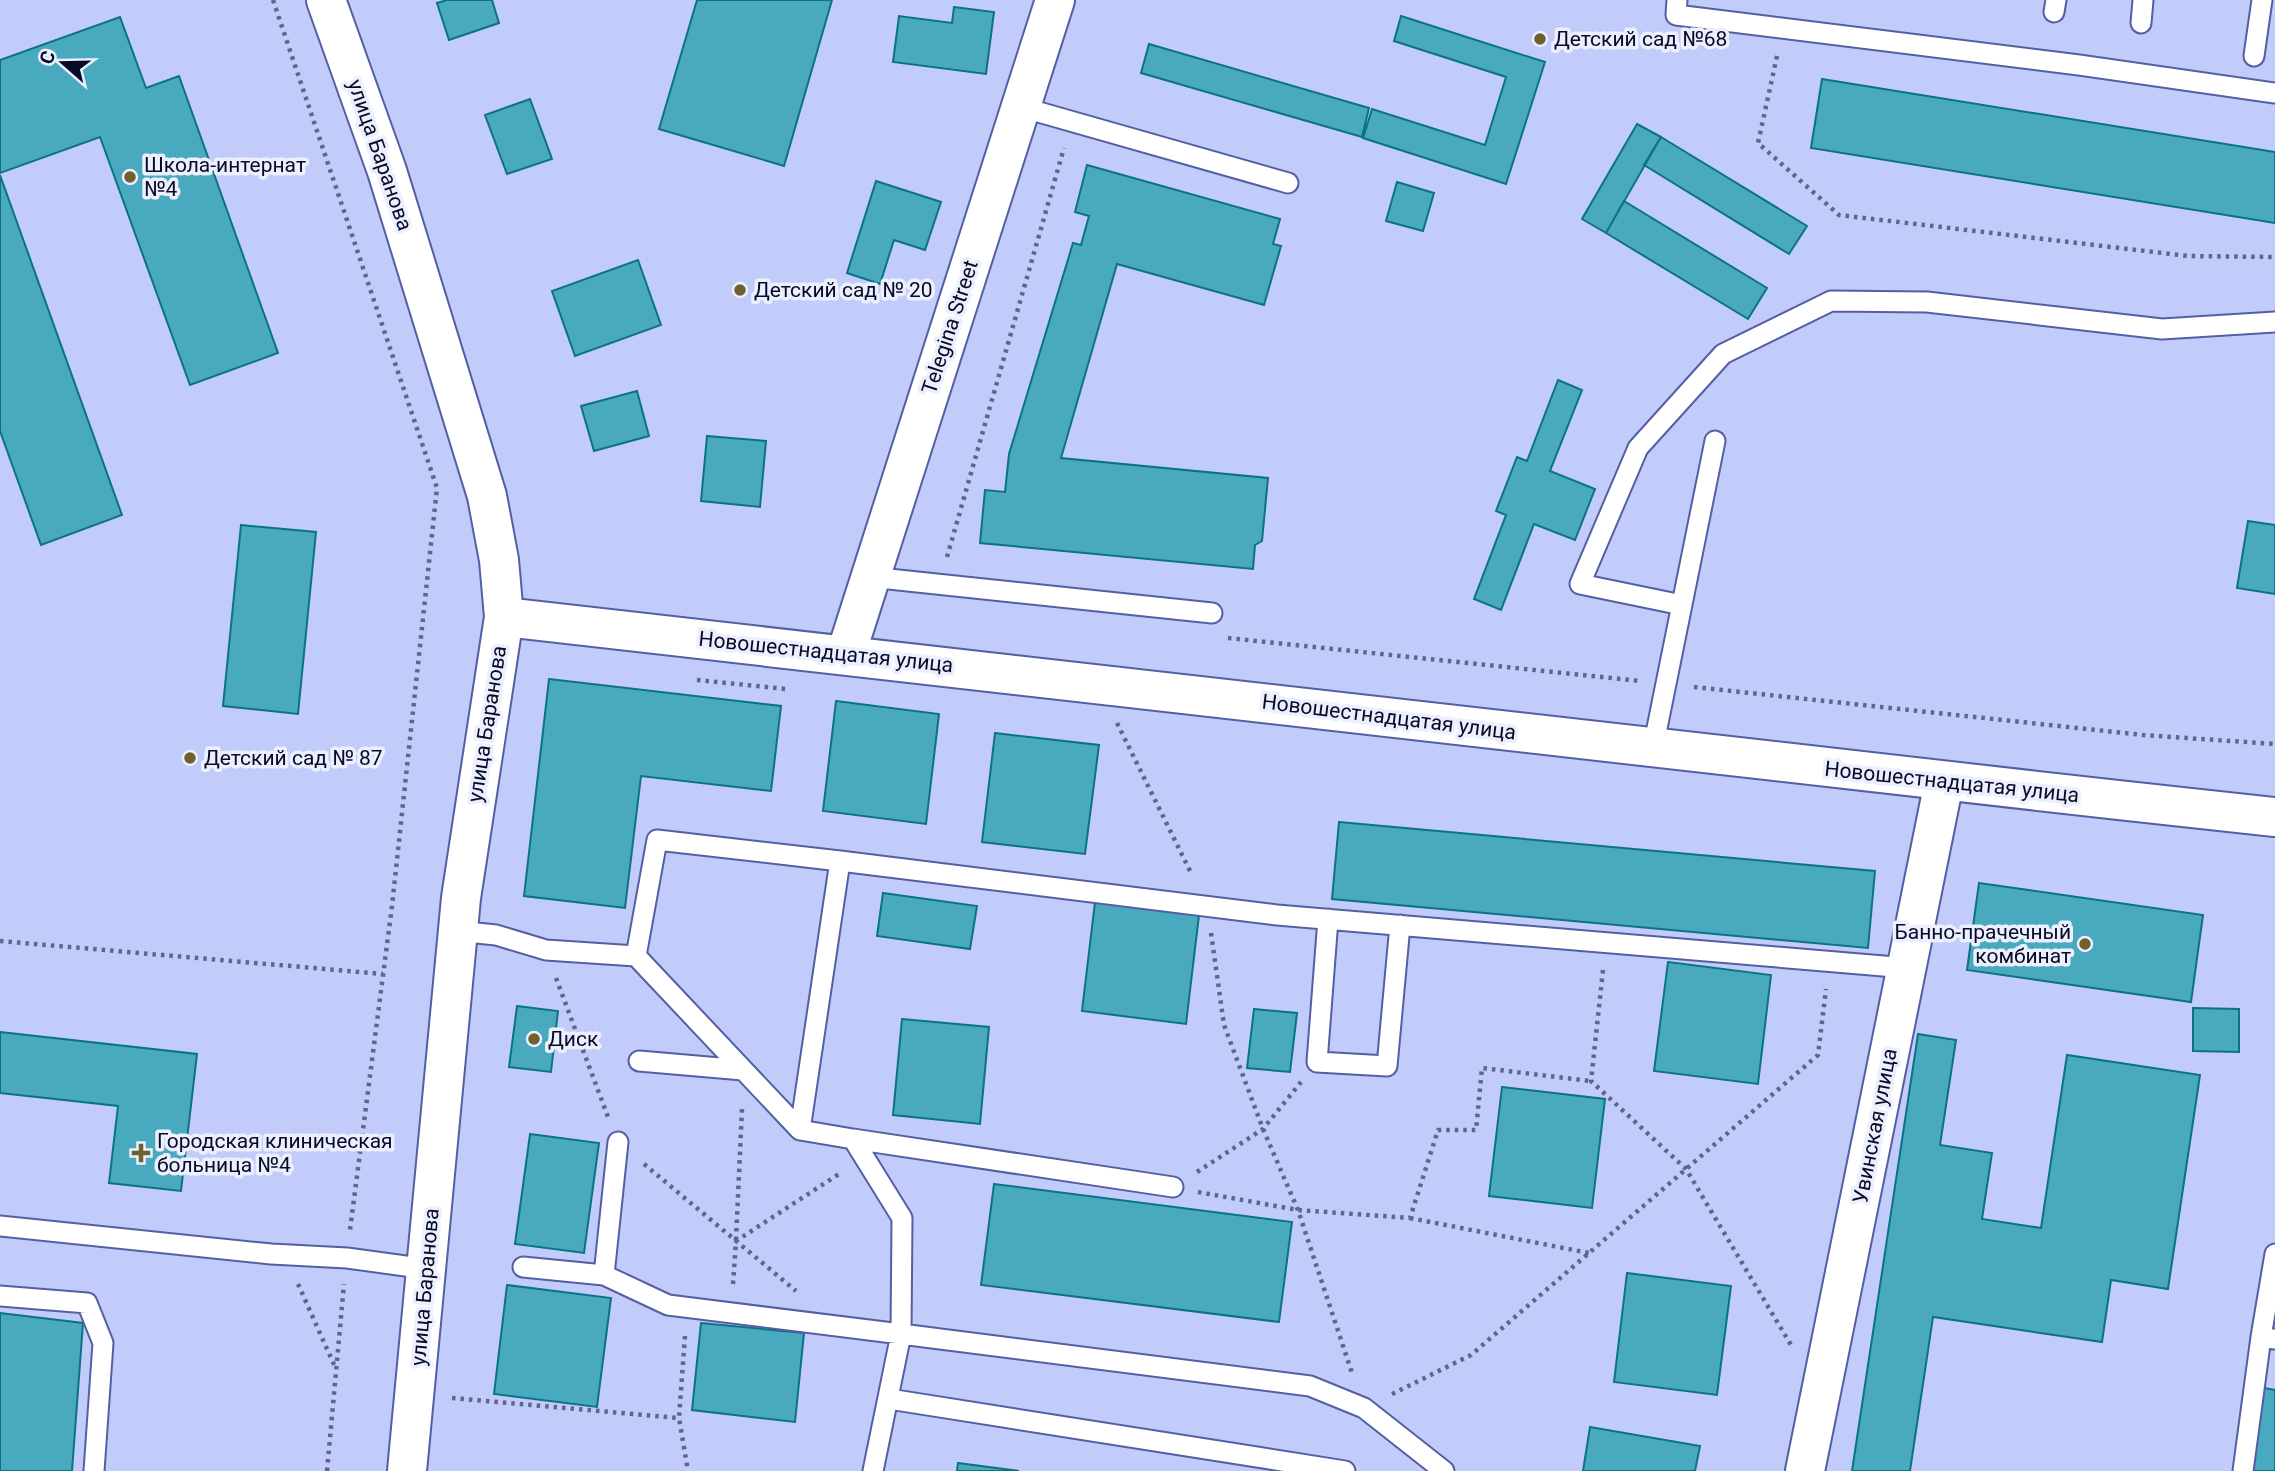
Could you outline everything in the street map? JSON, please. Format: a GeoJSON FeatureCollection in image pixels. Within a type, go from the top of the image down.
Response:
{"type":"FeatureCollection","features":[{"type":"Feature","properties":{"kind":"street","name":"улица Баранова"},"geometry":{"type":"LineString","coordinates":[[326,0],[387,171],[487,496],[499,560],[503,617],[457,932],[407,1471]]}},
{"type":"Feature","properties":{"kind":"street","name":"Telegina Street"},"geometry":{"type":"LineString","coordinates":[[846,654],[1055,0]]}},
{"type":"Feature","properties":{"kind":"street","name":"Новошестнадцатая улица"},"geometry":{"type":"LineString","coordinates":[[503,617],[846,654],[1944,782],[2275,817]]}},
{"type":"Feature","properties":{"kind":"street","name":"Увинская улица"},"geometry":{"type":"LineString","coordinates":[[1805,1471],[1944,782]]}},
{"type":"Feature","properties":{"kind":"lane"},"geometry":{"type":"LineString","coordinates":[[1677,0],[1676,15],[2079,65],[2275,93]]}},
{"type":"Feature","properties":{"kind":"lane"},"geometry":{"type":"LineString","coordinates":[[2141,23],[2143,0]]}},
{"type":"Feature","properties":{"kind":"lane"},"geometry":{"type":"LineString","coordinates":[[2254,56],[2262,0]]}},
{"type":"Feature","properties":{"kind":"lane"},"geometry":{"type":"LineString","coordinates":[[1021,107],[1288,183]]}},
{"type":"Feature","properties":{"kind":"lane"},"geometry":{"type":"LineString","coordinates":[[1682,605],[1580,584],[1638,448],[1723,354],[1831,301],[1927,302],[2162,329],[2275,322]]}},
{"type":"Feature","properties":{"kind":"lane"},"geometry":{"type":"LineString","coordinates":[[1653,748],[1714,441]]}},
{"type":"Feature","properties":{"kind":"lane"},"geometry":{"type":"LineString","coordinates":[[870,577],[1212,613]]}},
{"type":"Feature","properties":{"kind":"lane"},"geometry":{"type":"LineString","coordinates":[[636,956],[657,840],[1328,919],[1907,968]]}},
{"type":"Feature","properties":{"kind":"lane"},"geometry":{"type":"LineString","coordinates":[[800,1130],[840,861]]}},
{"type":"Feature","properties":{"kind":"lane"},"geometry":{"type":"LineString","coordinates":[[1328,919],[1317,1062],[1387,1066],[1400,925]]}},
{"type":"Feature","properties":{"kind":"lane"},"geometry":{"type":"LineString","coordinates":[[457,932],[496,935],[546,950],[636,956],[800,1130],[1173,1187]]}},
{"type":"Feature","properties":{"kind":"lane"},"geometry":{"type":"LineString","coordinates":[[639,1061],[743,1070]]}},
{"type":"Feature","properties":{"kind":"lane"},"geometry":{"type":"LineString","coordinates":[[853,1139],[902,1218],[901,1334],[873,1471]]}},
{"type":"Feature","properties":{"kind":"lane"},"geometry":{"type":"LineString","coordinates":[[604,1275],[618,1142]]}},
{"type":"Feature","properties":{"kind":"lane"},"geometry":{"type":"LineString","coordinates":[[0,1226],[284,1255],[346,1258],[426,1269]]}},
{"type":"Feature","properties":{"kind":"lane"},"geometry":{"type":"LineString","coordinates":[[2243,1471],[2268,1338],[2275,1254]]}},
{"type":"Feature","properties":{"kind":"lane"},"geometry":{"type":"LineString","coordinates":[[523,1267],[604,1275],[668,1304],[687,1307],[1310,1386],[1364,1408],[1444,1471]]}},
{"type":"Feature","properties":{"kind":"lane"},"geometry":{"type":"LineString","coordinates":[[0,1296],[87,1303],[103,1343],[94,1471]]}},
{"type":"Feature","properties":{"kind":"lane"},"geometry":{"type":"LineString","coordinates":[[889,1399],[1345,1471]]}},
{"type":"Feature","properties":{"kind":"path"},"geometry":{"type":"LineString","coordinates":[[273,0],[437,488],[383,974],[346,1258],[327,1471]]}},
{"type":"Feature","properties":{"kind":"path"},"geometry":{"type":"LineString","coordinates":[[1783,28],[1758,143],[1839,215],[2188,256],[2275,257]]}},
{"type":"Feature","properties":{"kind":"path"},"geometry":{"type":"LineString","coordinates":[[939,584],[1066,142]]}},
{"type":"Feature","properties":{"kind":"path"},"geometry":{"type":"LineString","coordinates":[[688,679],[792,690]]}},
{"type":"Feature","properties":{"kind":"path"},"geometry":{"type":"LineString","coordinates":[[1104,721],[1131,724]]}},
{"type":"Feature","properties":{"kind":"path"},"geometry":{"type":"LineString","coordinates":[[1117,722],[1207,905],[1224,1025],[1263,1129],[1298,1210],[1364,1408],[1471,1354],[1818,1055],[1830,961]]}},
{"type":"Feature","properties":{"kind":"path"},"geometry":{"type":"LineString","coordinates":[[2143,734],[2275,744]]}},
{"type":"Feature","properties":{"kind":"path"},"geometry":{"type":"LineString","coordinates":[[0,941],[383,974]]}},
{"type":"Feature","properties":{"kind":"path"},"geometry":{"type":"LineString","coordinates":[[1591,1081],[1606,943]]}},
{"type":"Feature","properties":{"kind":"path"},"geometry":{"type":"LineString","coordinates":[[546,950],[618,1142],[840,1327]]}},
{"type":"Feature","properties":{"kind":"path"},"geometry":{"type":"LineString","coordinates":[[1173,1187],[1263,1129],[1317,1062]]}},
{"type":"Feature","properties":{"kind":"path"},"geometry":{"type":"LineString","coordinates":[[1410,1217],[1438,1130],[1476,1130],[1482,1069],[1591,1081],[1686,1169],[1821,1394]]}},
{"type":"Feature","properties":{"kind":"path"},"geometry":{"type":"LineString","coordinates":[[730,1312],[736,1241],[743,1070]]}},
{"type":"Feature","properties":{"kind":"path"},"geometry":{"type":"LineString","coordinates":[[736,1241],[864,1157]]}},
{"type":"Feature","properties":{"kind":"path"},"geometry":{"type":"LineString","coordinates":[[1173,1187],[1298,1210],[1410,1217],[1589,1253]]}},
{"type":"Feature","properties":{"kind":"path"},"geometry":{"type":"LineString","coordinates":[[284,1255],[337,1369]]}},
{"type":"Feature","properties":{"kind":"path"},"geometry":{"type":"LineString","coordinates":[[687,1307],[679,1418],[688,1471]]}},
{"type":"Feature","properties":{"kind":"path"},"geometry":{"type":"LineString","coordinates":[[445,1398],[679,1418]]}},
{"type":"Feature","properties":{"kind":"building"},"geometry":{"type":"Polygon","coordinates":[[[447,0],[492,0],[499,23],[449,40],[437,3],[447,0]]]}},
{"type":"Feature","properties":{"kind":"building"},"geometry":{"type":"Polygon","coordinates":[[[697,0],[832,0],[784,166],[659,129],[697,0]]]}},
{"type":"Feature","properties":{"kind":"building"},"geometry":{"type":"Polygon","coordinates":[[[954,7],[994,12],[986,74],[893,62],[899,16],[952,23],[954,7]]]}},
{"type":"Feature","properties":{"kind":"building"},"geometry":{"type":"Polygon","coordinates":[[[1401,16],[1545,62],[1506,184],[1363,138],[1372,109],[1485,145],[1506,77],[1394,41],[1401,16]]]}},
{"type":"Feature","properties":{"kind":"building"},"geometry":{"type":"Polygon","coordinates":[[[120,17],[146,88],[179,76],[278,353],[190,385],[100,137],[0,173],[0,60],[120,17]]]}},
{"type":"Feature","properties":{"kind":"building"},"geometry":{"type":"Polygon","coordinates":[[[1149,44],[1369,108],[1362,137],[1141,73],[1149,44]]]}},
{"type":"Feature","properties":{"kind":"building"},"geometry":{"type":"Polygon","coordinates":[[[1822,79],[2275,152],[2275,223],[1811,148],[1822,79]]]}},
{"type":"Feature","properties":{"kind":"building"},"geometry":{"type":"Polygon","coordinates":[[[530,99],[552,159],[507,174],[485,115],[530,99]]]}},
{"type":"Feature","properties":{"kind":"building"},"geometry":{"type":"Polygon","coordinates":[[[1637,124],[1661,137],[1606,233],[1582,219],[1637,124]]]}},
{"type":"Feature","properties":{"kind":"building"},"geometry":{"type":"Polygon","coordinates":[[[1661,137],[1807,226],[1789,254],[1644,165],[1661,137]]]}},
{"type":"Feature","properties":{"kind":"building"},"geometry":{"type":"Polygon","coordinates":[[[1087,165],[1280,219],[1273,244],[1281,246],[1264,305],[1117,264],[1061,458],[1268,478],[1262,541],[1255,545],[1253,569],[980,543],[985,490],[1005,492],[1009,454],[1073,243],[1081,245],[1089,216],[1075,212],[1087,165]]]}},
{"type":"Feature","properties":{"kind":"building"},"geometry":{"type":"Polygon","coordinates":[[[0,175],[122,515],[41,545],[0,431],[0,175]]]}},
{"type":"Feature","properties":{"kind":"building"},"geometry":{"type":"Polygon","coordinates":[[[876,181],[941,202],[925,250],[894,240],[880,284],[847,273],[876,181]]]}},
{"type":"Feature","properties":{"kind":"building"},"geometry":{"type":"Polygon","coordinates":[[[1397,182],[1434,193],[1423,231],[1386,221],[1397,182]]]}},
{"type":"Feature","properties":{"kind":"building"},"geometry":{"type":"Polygon","coordinates":[[[1624,201],[1767,288],[1748,319],[1606,233],[1624,201]]]}},
{"type":"Feature","properties":{"kind":"building"},"geometry":{"type":"Polygon","coordinates":[[[638,260],[661,325],[575,356],[552,291],[638,260]]]}},
{"type":"Feature","properties":{"kind":"building"},"geometry":{"type":"Polygon","coordinates":[[[1558,380],[1582,390],[1550,471],[1595,489],[1575,540],[1534,524],[1501,610],[1474,599],[1506,515],[1496,511],[1517,457],[1527,461],[1558,380]]]}},
{"type":"Feature","properties":{"kind":"building"},"geometry":{"type":"Polygon","coordinates":[[[637,391],[649,436],[594,451],[581,406],[637,391]]]}},
{"type":"Feature","properties":{"kind":"building"},"geometry":{"type":"Polygon","coordinates":[[[707,436],[766,441],[760,507],[701,501],[707,436]]]}},
{"type":"Feature","properties":{"kind":"building"},"geometry":{"type":"Polygon","coordinates":[[[2248,521],[2275,525],[2275,594],[2237,588],[2248,521]]]}},
{"type":"Feature","properties":{"kind":"building"},"geometry":{"type":"Polygon","coordinates":[[[241,525],[316,532],[298,714],[223,706],[241,525]]]}},
{"type":"Feature","properties":{"kind":"building"},"geometry":{"type":"Polygon","coordinates":[[[549,679],[781,706],[771,791],[641,776],[625,908],[524,896],[549,679]]]}},
{"type":"Feature","properties":{"kind":"building"},"geometry":{"type":"Polygon","coordinates":[[[836,701],[939,714],[926,824],[823,811],[836,701]]]}},
{"type":"Feature","properties":{"kind":"building"},"geometry":{"type":"Polygon","coordinates":[[[995,733],[1099,745],[1085,854],[982,842],[995,733]]]}},
{"type":"Feature","properties":{"kind":"building"},"geometry":{"type":"Polygon","coordinates":[[[1339,822],[1875,871],[1868,948],[1332,899],[1339,822]]]}},
{"type":"Feature","properties":{"kind":"building","name":"Банно-прачечный комбинат"},"geometry":{"type":"Polygon","coordinates":[[[1979,883],[2203,915],[2191,1002],[1967,970],[1979,883]]]}},
{"type":"Feature","properties":{"kind":"building"},"geometry":{"type":"Polygon","coordinates":[[[883,893],[977,906],[970,949],[877,936],[883,893]]]}},
{"type":"Feature","properties":{"kind":"building"},"geometry":{"type":"Polygon","coordinates":[[[1095,902],[1199,915],[1186,1024],[1082,1011],[1095,902]]]}},
{"type":"Feature","properties":{"kind":"building"},"geometry":{"type":"Polygon","coordinates":[[[1668,962],[1771,975],[1758,1084],[1654,1071],[1668,962]]]}},
{"type":"Feature","properties":{"kind":"building","name":"Диск"},"geometry":{"type":"Polygon","coordinates":[[[517,1006],[558,1011],[551,1072],[509,1067],[517,1006]]]}},
{"type":"Feature","properties":{"kind":"building"},"geometry":{"type":"Polygon","coordinates":[[[2193,1008],[2239,1009],[2239,1052],[2193,1051],[2193,1008]]]}},
{"type":"Feature","properties":{"kind":"building"},"geometry":{"type":"Polygon","coordinates":[[[1254,1009],[1297,1013],[1290,1072],[1247,1068],[1254,1009]]]}},
{"type":"Feature","properties":{"kind":"building"},"geometry":{"type":"Polygon","coordinates":[[[902,1019],[989,1027],[980,1124],[893,1115],[902,1019]]]}},
{"type":"Feature","properties":{"kind":"building"},"geometry":{"type":"Polygon","coordinates":[[[0,1032],[197,1054],[181,1191],[109,1183],[118,1106],[0,1093],[0,1032]]]}},
{"type":"Feature","properties":{"kind":"building"},"geometry":{"type":"Polygon","coordinates":[[[1918,1034],[1956,1040],[1940,1145],[1992,1153],[1982,1219],[2041,1228],[2067,1055],[2200,1075],[2168,1289],[2111,1280],[2102,1342],[1933,1317],[1910,1471],[1852,1471],[1918,1034]]]}},
{"type":"Feature","properties":{"kind":"building"},"geometry":{"type":"Polygon","coordinates":[[[1502,1087],[1605,1099],[1592,1208],[1489,1196],[1502,1087]]]}},
{"type":"Feature","properties":{"kind":"building"},"geometry":{"type":"Polygon","coordinates":[[[530,1134],[599,1143],[584,1253],[515,1244],[530,1134]]]}},
{"type":"Feature","properties":{"kind":"building"},"geometry":{"type":"Polygon","coordinates":[[[994,1184],[1292,1222],[1279,1322],[981,1285],[994,1184]]]}},
{"type":"Feature","properties":{"kind":"building"},"geometry":{"type":"Polygon","coordinates":[[[1627,1273],[1731,1286],[1717,1395],[1614,1382],[1627,1273]]]}},
{"type":"Feature","properties":{"kind":"building"},"geometry":{"type":"Polygon","coordinates":[[[507,1285],[611,1298],[597,1407],[494,1394],[507,1285]]]}},
{"type":"Feature","properties":{"kind":"building"},"geometry":{"type":"Polygon","coordinates":[[[0,1313],[83,1323],[72,1471],[0,1471],[0,1313]]]}},
{"type":"Feature","properties":{"kind":"building"},"geometry":{"type":"Polygon","coordinates":[[[701,1323],[804,1333],[795,1422],[692,1410],[701,1323]]]}},
{"type":"Feature","properties":{"kind":"building"},"geometry":{"type":"Polygon","coordinates":[[[2259,1387],[2275,1390],[2275,1471],[2246,1471],[2259,1387]]]}},
{"type":"Feature","properties":{"kind":"building"},"geometry":{"type":"Polygon","coordinates":[[[1590,1427],[1700,1446],[1695,1471],[1583,1471],[1590,1427]]]}},
{"type":"Feature","properties":{"kind":"building"},"geometry":{"type":"Polygon","coordinates":[[[958,1463],[1019,1471],[957,1471],[958,1463]]]}},
{"type":"Feature","properties":{"kind":"place","name":"Детский сад №68"},"geometry":{"type":"Point","coordinates":[1540,39]}},
{"type":"Feature","properties":{"kind":"place","name":"Школа-интернат №4"},"geometry":{"type":"Point","coordinates":[130,177]}},
{"type":"Feature","properties":{"kind":"place","name":"Детский сад № 20"},"geometry":{"type":"Point","coordinates":[740,290]}},
{"type":"Feature","properties":{"kind":"place","name":"Детский сад № 87"},"geometry":{"type":"Point","coordinates":[190,758]}},
{"type":"Feature","properties":{"kind":"place","name":"Банно-прачечный комбинат"},"geometry":{"type":"Point","coordinates":[2085,944]}},
{"type":"Feature","properties":{"kind":"place","name":"Диск"},"geometry":{"type":"Point","coordinates":[534,1039]}},
{"type":"Feature","properties":{"kind":"place","name":"Городская клиническая больница №4"},"geometry":{"type":"Point","coordinates":[141,1153]}}]}
